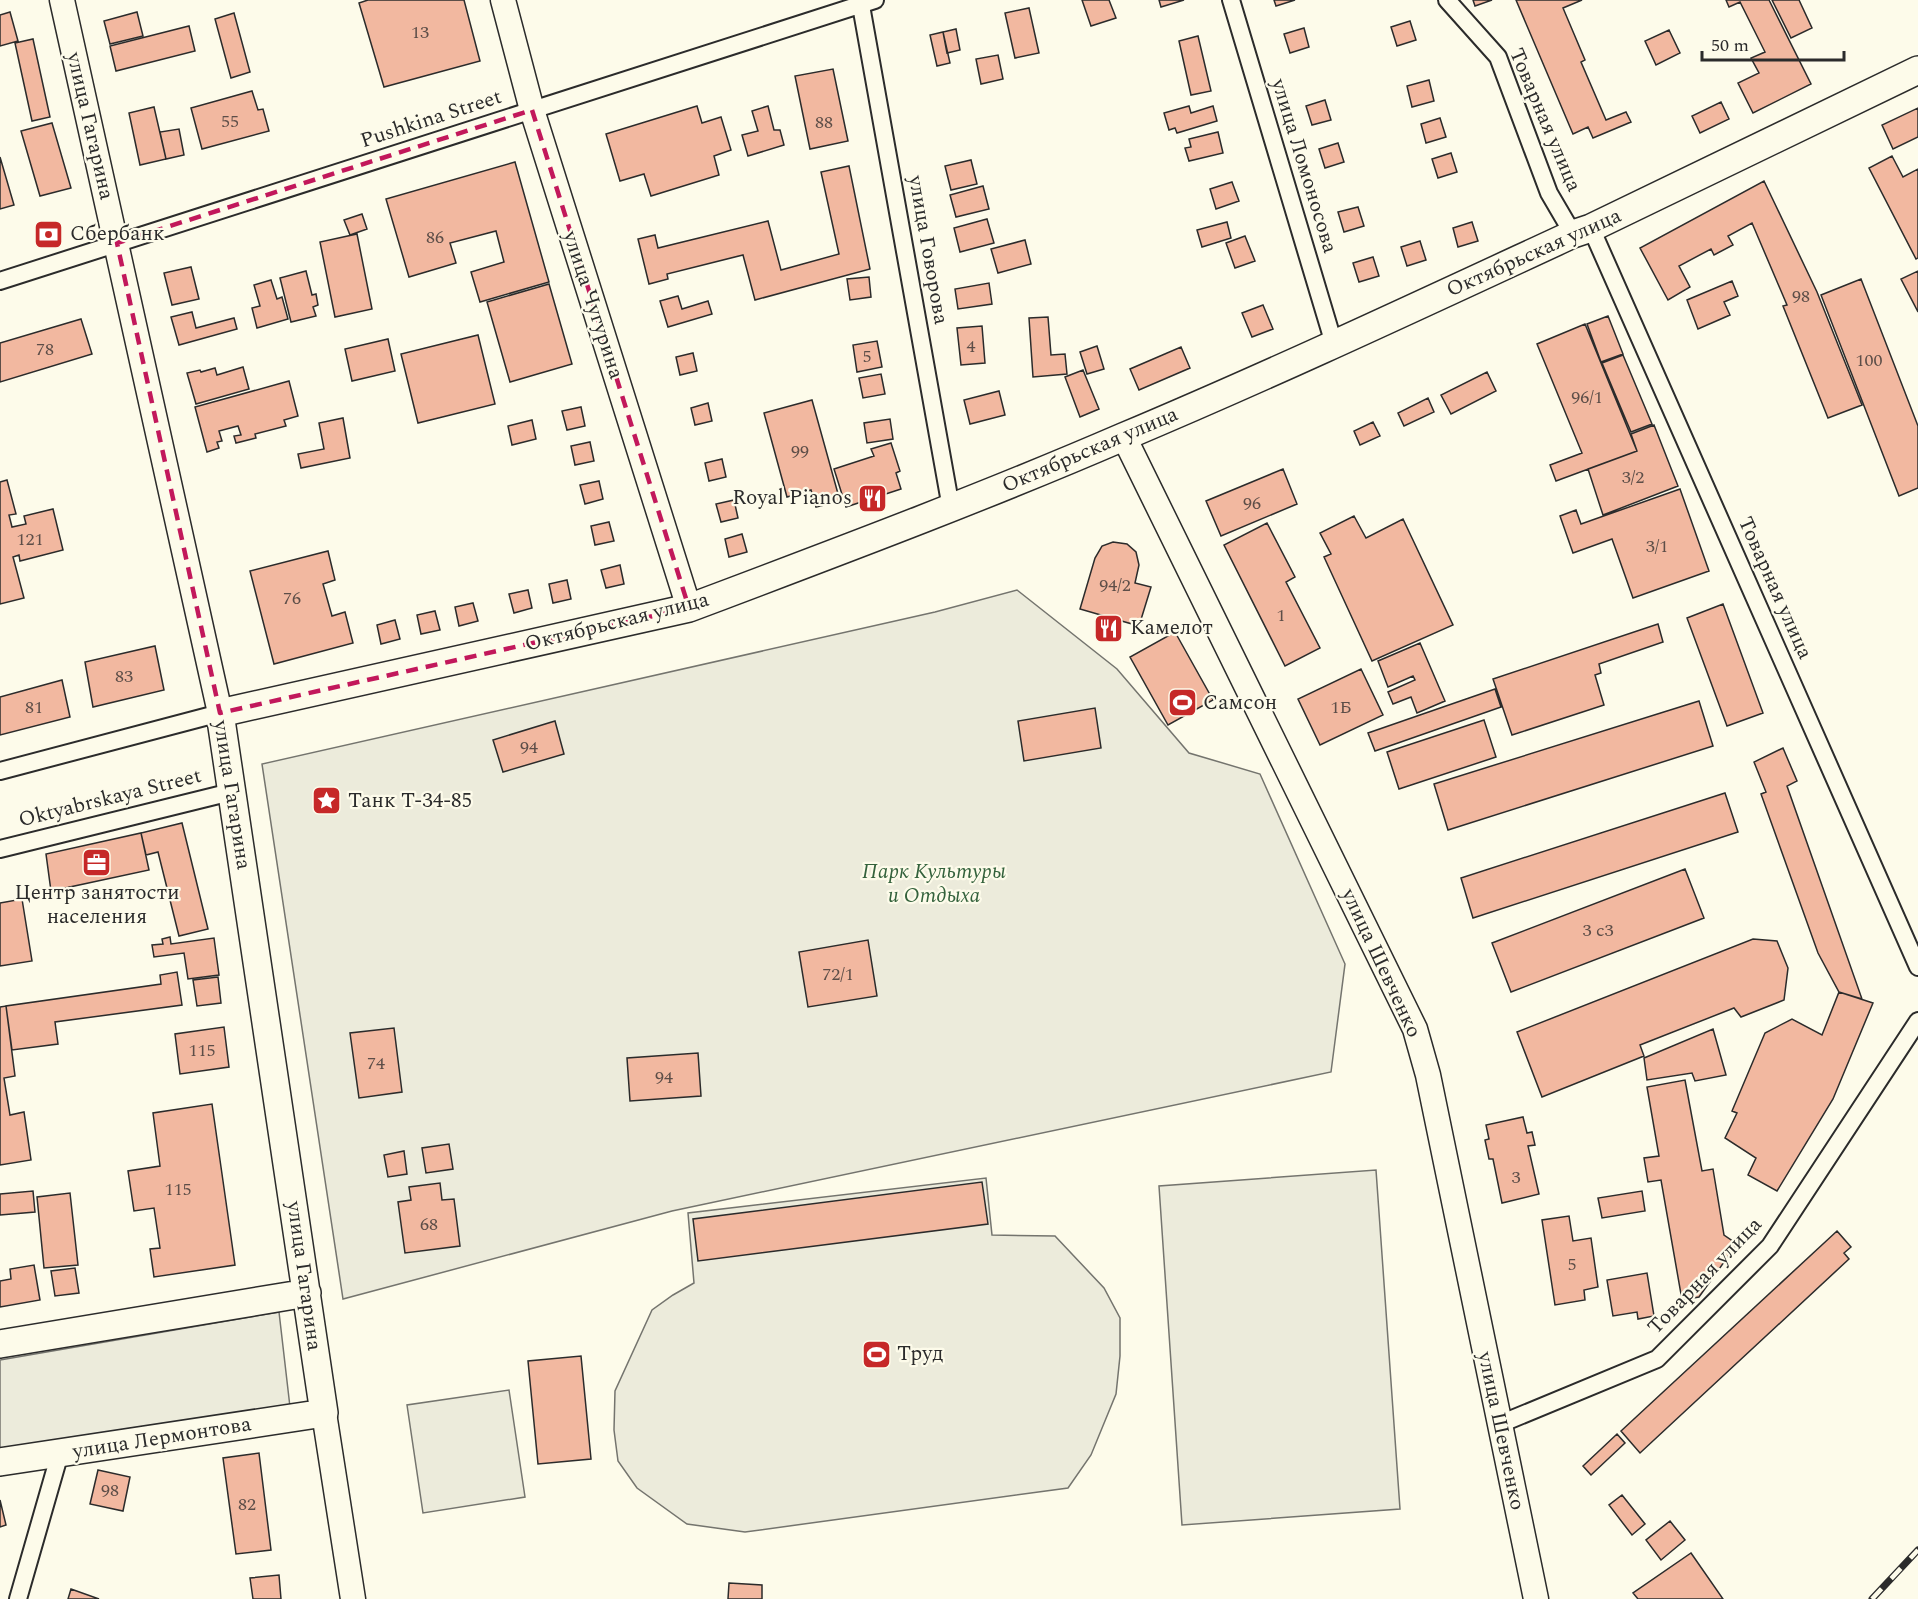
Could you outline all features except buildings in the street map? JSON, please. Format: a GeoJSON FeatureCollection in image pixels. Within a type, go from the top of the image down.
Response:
{"type":"FeatureCollection","features":[{"type":"Feature","properties":{"kind":"main road","name":"Октябрьская улица"},"geometry":{"type":"LineString","coordinates":[[220,713],[689,608],[951,508],[1124,437],[1582,231],[1918,70]]}},
{"type":"Feature","properties":{"kind":"main road","name":"улица Гагарина"},"geometry":{"type":"LineString","coordinates":[[220,713],[324,1413]]}},
{"type":"Feature","properties":{"kind":"main road"},"geometry":{"type":"LineString","coordinates":[[0,1344],[307,1293]]}},
{"type":"Feature","properties":{"kind":"main road","name":"улица Лермонтова"},"geometry":{"type":"LineString","coordinates":[[0,1462],[324,1413]]}},
{"type":"Feature","properties":{"kind":"street","name":"улица Гагарина"},"geometry":{"type":"LineString","coordinates":[[62,0],[220,713]]}},
{"type":"Feature","properties":{"kind":"street","name":"улица Чугурина"},"geometry":{"type":"LineString","coordinates":[[503,0],[532,110],[689,608]]}},
{"type":"Feature","properties":{"kind":"street","name":"улица Ломоносова"},"geometry":{"type":"LineString","coordinates":[[1231,0],[1334,344]]}},
{"type":"Feature","properties":{"kind":"street","name":"Товарная улица"},"geometry":{"type":"LineString","coordinates":[[1447,0],[1498,57],[1549,193],[1582,231],[1918,967]]}},
{"type":"Feature","properties":{"kind":"street","name":"Pushkina Street"},"geometry":{"type":"LineString","coordinates":[[0,281],[866,1]]}},
{"type":"Feature","properties":{"kind":"street","name":"улица Говорова"},"geometry":{"type":"LineString","coordinates":[[866,1],[951,508]]}},
{"type":"Feature","properties":{"kind":"street","name":"улица Шевченко"},"geometry":{"type":"LineString","coordinates":[[1124,437],[1414,1029],[1428,1075],[1536,1599]]}},
{"type":"Feature","properties":{"kind":"street"},"geometry":{"type":"LineString","coordinates":[[0,771],[220,713]]}},
{"type":"Feature","properties":{"kind":"street","name":"Oktyabrskaya Street"},"geometry":{"type":"LineString","coordinates":[[0,849],[231,792]]}},
{"type":"Feature","properties":{"kind":"street","name":"Товарная улица"},"geometry":{"type":"LineString","coordinates":[[1500,1424],[1657,1359],[1770,1246],[1918,1021]]}},
{"type":"Feature","properties":{"kind":"street","name":"улица Гагарина"},"geometry":{"type":"LineString","coordinates":[[324,1413],[353,1599]]}},
{"type":"Feature","properties":{"kind":"street"},"geometry":{"type":"LineString","coordinates":[[18,1599],[60,1453]]}},
{"type":"Feature","properties":{"kind":"highlighted area"},"geometry":{"type":"Polygon","coordinates":[[[532,110],[689,608],[220,713],[117,243],[532,110]]]}},
{"type":"Feature","properties":{"kind":"green space","name":"Парк Культуры и Отдыха"},"geometry":{"type":"Polygon","coordinates":[[[1017,590],[1117,669],[1189,753],[1260,774],[1345,964],[1331,1072],[672,1211],[343,1299],[262,764],[935,612],[1017,590]]]}},
{"type":"Feature","properties":{"kind":"green space"},"geometry":{"type":"Polygon","coordinates":[[[1376,1170],[1400,1509],[1182,1525],[1159,1186],[1376,1170]]]}},
{"type":"Feature","properties":{"kind":"green space","name":"Труд"},"geometry":{"type":"Polygon","coordinates":[[[986,1178],[992,1235],[1055,1236],[1104,1288],[1120,1318],[1120,1356],[1116,1394],[1091,1455],[1068,1488],[745,1532],[687,1524],[637,1488],[618,1461],[614,1430],[615,1391],[652,1310],[694,1283],[688,1213],[986,1178]]]}},
{"type":"Feature","properties":{"kind":"green space"},"geometry":{"type":"Polygon","coordinates":[[[279,1312],[290,1407],[0,1451],[0,1360],[279,1312]]]}},
{"type":"Feature","properties":{"kind":"green space"},"geometry":{"type":"Polygon","coordinates":[[[509,1390],[525,1497],[423,1513],[407,1405],[509,1390]]]}},
{"type":"Feature","properties":{"kind":"railway"},"geometry":{"type":"LineString","coordinates":[[1872,1599],[1918,1550]]}},
{"type":"Feature","properties":{"kind":"place","name":"Сбербанк"},"geometry":{"type":"Point","coordinates":[49,234]}},
{"type":"Feature","properties":{"kind":"place","name":"Royal Pianos"},"geometry":{"type":"Point","coordinates":[873,498]}},
{"type":"Feature","properties":{"kind":"place","name":"Камелот"},"geometry":{"type":"Point","coordinates":[1109,628]}},
{"type":"Feature","properties":{"kind":"place","name":"Самсон"},"geometry":{"type":"Point","coordinates":[1182,703]}},
{"type":"Feature","properties":{"kind":"place","name":"Танк Т-34-85"},"geometry":{"type":"Point","coordinates":[327,801]}},
{"type":"Feature","properties":{"kind":"place","name":"Центр занятости населения"},"geometry":{"type":"Point","coordinates":[97,862]}},
{"type":"Feature","properties":{"kind":"place","name":"Труд"},"geometry":{"type":"Point","coordinates":[876,1354]}}]}
